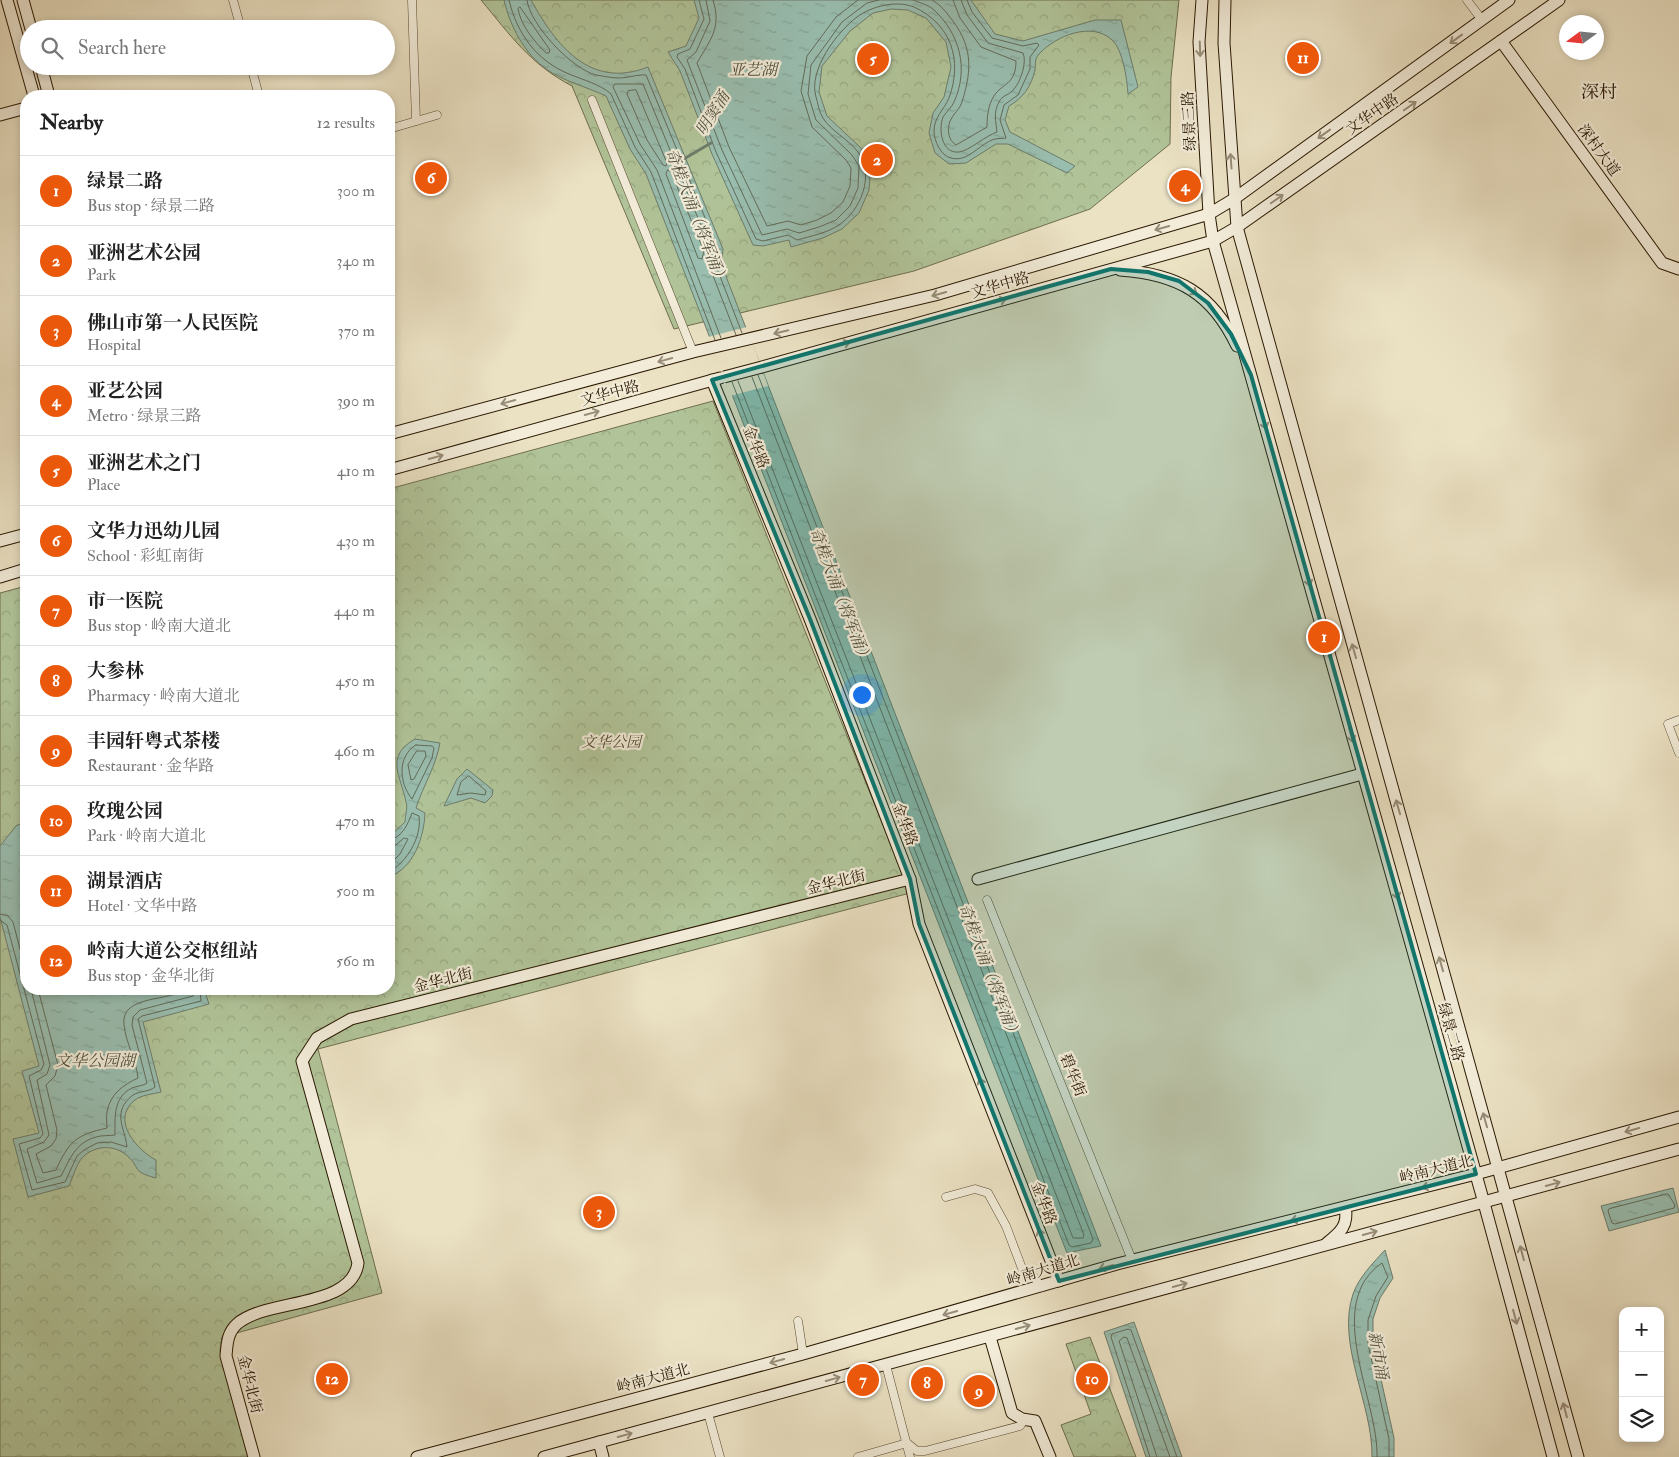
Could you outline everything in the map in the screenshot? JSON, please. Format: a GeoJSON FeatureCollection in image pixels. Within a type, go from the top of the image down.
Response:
{"type":"FeatureCollection","features":[{"type":"Feature","properties":{"kind":"main road"},"geometry":{"type":"LineString","coordinates":[[8,0],[20,44]]}},
{"type":"Feature","properties":{"kind":"main road"},"geometry":{"type":"LineString","coordinates":[[23,0],[29,20]]}},
{"type":"Feature","properties":{"kind":"main road","name":"绿景三路"},"geometry":{"type":"LineString","coordinates":[[1202,0],[1199,42],[1209,214],[1213,240]]}},
{"type":"Feature","properties":{"kind":"main road"},"geometry":{"type":"LineString","coordinates":[[1225,0],[1224,43],[1237,227]]}},
{"type":"Feature","properties":{"kind":"main road","name":"文华中路"},"geometry":{"type":"LineString","coordinates":[[395,432],[693,352],[936,295],[1209,214],[1234,199],[1510,0]]}},
{"type":"Feature","properties":{"kind":"main road","name":"文华中路"},"geometry":{"type":"LineString","coordinates":[[395,468],[1213,240],[1237,227],[1558,0]]}},
{"type":"Feature","properties":{"kind":"main road","name":"深村大道"},"geometry":{"type":"LineString","coordinates":[[1501,41],[1662,263],[1679,269]]}},
{"type":"Feature","properties":{"kind":"main road"},"geometry":{"type":"LineString","coordinates":[[28,75],[32,90]]}},
{"type":"Feature","properties":{"kind":"main road"},"geometry":{"type":"LineString","coordinates":[[44,75],[48,90]]}},
{"type":"Feature","properties":{"kind":"main road"},"geometry":{"type":"LineString","coordinates":[[0,115],[20,110]]}},
{"type":"Feature","properties":{"kind":"main road","name":"绿景二路"},"geometry":{"type":"LineString","coordinates":[[1237,227],[1506,1197]]}},
{"type":"Feature","properties":{"kind":"main road","name":"绿景二路"},"geometry":{"type":"LineString","coordinates":[[1213,240],[1476,1174],[1553,1457]]}},
{"type":"Feature","properties":{"kind":"main road"},"geometry":{"type":"LineString","coordinates":[[1111,269],[1148,272],[1180,282],[1208,303],[1231,334],[1251,375]]}},
{"type":"Feature","properties":{"kind":"main road","name":"金华路"},"geometry":{"type":"LineString","coordinates":[[718,379],[910,879],[920,924],[1059,1281]]}},
{"type":"Feature","properties":{"kind":"main road"},"geometry":{"type":"LineString","coordinates":[[0,541],[20,536]]}},
{"type":"Feature","properties":{"kind":"main road"},"geometry":{"type":"LineString","coordinates":[[0,577],[20,571]]}},
{"type":"Feature","properties":{"kind":"main road"},"geometry":{"type":"LineString","coordinates":[[978,878],[1362,774]]}},
{"type":"Feature","properties":{"kind":"main road","name":"金华北街"},"geometry":{"type":"LineString","coordinates":[[254,1457],[226,1356],[227,1342],[231,1332],[236,1325],[256,1314],[344,1288],[357,1273],[358,1263],[302,1061],[317,1038],[351,1018],[910,879]]}},
{"type":"Feature","properties":{"kind":"main road","name":"岭南大道北"},"geometry":{"type":"LineString","coordinates":[[417,1457],[803,1354],[1132,1260],[1476,1174],[1679,1117]]}},
{"type":"Feature","properties":{"kind":"main road"},"geometry":{"type":"LineString","coordinates":[[544,1457],[1679,1149]]}},
{"type":"Feature","properties":{"kind":"main road"},"geometry":{"type":"LineString","coordinates":[[1506,1197],[1578,1457]]}},
{"type":"Feature","properties":{"kind":"main road"},"geometry":{"type":"LineString","coordinates":[[1323,1246],[1344,1226],[1347,1218],[1345,1207]]}},
{"type":"Feature","properties":{"kind":"main road"},"geometry":{"type":"LineString","coordinates":[[990,1336],[1012,1413],[1035,1421],[1050,1457]]}},
{"type":"Feature","properties":{"kind":"main road"},"geometry":{"type":"LineString","coordinates":[[599,1442],[603,1457]]}},
{"type":"Feature","properties":{"kind":"street"},"geometry":{"type":"LineString","coordinates":[[233,0],[238,20]]}},
{"type":"Feature","properties":{"kind":"street"},"geometry":{"type":"LineString","coordinates":[[412,0],[416,121]]}},
{"type":"Feature","properties":{"kind":"street"},"geometry":{"type":"LineString","coordinates":[[1467,0],[1482,20]]}},
{"type":"Feature","properties":{"kind":"street"},"geometry":{"type":"LineString","coordinates":[[253,75],[257,90]]}},
{"type":"Feature","properties":{"kind":"street"},"geometry":{"type":"LineString","coordinates":[[592,100],[693,352]]}},
{"type":"Feature","properties":{"kind":"street"},"geometry":{"type":"LineString","coordinates":[[395,127],[437,116]]}},
{"type":"Feature","properties":{"kind":"street"},"geometry":{"type":"LineString","coordinates":[[1679,720],[1668,724],[1679,753]]}},
{"type":"Feature","properties":{"kind":"street","name":"碧华街"},"geometry":{"type":"LineString","coordinates":[[987,900],[1132,1260]]}},
{"type":"Feature","properties":{"kind":"street"},"geometry":{"type":"LineString","coordinates":[[946,1197],[975,1189],[988,1193],[1006,1226],[1023,1271],[1031,1274],[1042,1287]]}},
{"type":"Feature","properties":{"kind":"street"},"geometry":{"type":"LineString","coordinates":[[798,1321],[803,1354]]}},
{"type":"Feature","properties":{"kind":"street"},"geometry":{"type":"LineString","coordinates":[[886,1364],[910,1457]]}},
{"type":"Feature","properties":{"kind":"street"},"geometry":{"type":"LineString","coordinates":[[708,1413],[720,1457]]}},
{"type":"Feature","properties":{"kind":"street"},"geometry":{"type":"LineString","coordinates":[[907,1443],[917,1451],[925,1451],[1020,1426],[1025,1419]]}},
{"type":"Feature","properties":{"kind":"street"},"geometry":{"type":"LineString","coordinates":[[858,1457],[907,1443]]}},
{"type":"Feature","properties":{"kind":"highlighted area"},"geometry":{"type":"Polygon","coordinates":[[[1111,269],[1148,272],[1179,281],[1208,303],[1231,334],[1251,375],[1476,1174],[1059,1281],[919,924],[910,879],[810,619],[712,380],[1111,269]]]}},
{"type":"Feature","properties":{"kind":"green space"},"geometry":{"type":"Polygon","coordinates":[[[481,0],[1179,0],[1171,77],[1170,144],[1090,209],[914,271],[674,329],[572,86],[533,59],[481,0]]]}},
{"type":"Feature","properties":{"kind":"green space","name":"文华公园"},"geometry":{"type":"Polygon","coordinates":[[[713,401],[910,893],[318,1049],[382,1293],[222,1337],[220,1351],[248,1457],[0,1457],[0,593],[20,588],[20,995],[395,995],[395,487],[713,401]]]}},
{"type":"Feature","properties":{"kind":"green space"},"geometry":{"type":"Polygon","coordinates":[[[1090,1337],[1136,1457],[1074,1457],[1061,1425],[1091,1414],[1066,1344],[1090,1337]]]}},
{"type":"Feature","properties":{"kind":"water","name":"奇槎大涌（将军涌）"},"geometry":{"type":"Polygon","coordinates":[[[504,0],[531,0],[552,33],[564,47],[577,59],[592,68],[609,73],[627,73],[648,67],[723,249],[722,260],[727,279],[1101,1246],[1067,1253],[646,174],[630,149],[606,96],[560,77],[538,63],[514,29],[504,0]]]}},
{"type":"Feature","properties":{"kind":"water","name":"亚艺湖"},"geometry":{"type":"Polygon","coordinates":[[[694,0],[971,0],[995,34],[1023,41],[1095,20],[1121,20],[1138,87],[1128,94],[1122,58],[1116,45],[1104,34],[1085,31],[1065,36],[1055,41],[1038,55],[1029,87],[1022,96],[1009,106],[1005,120],[1010,132],[1075,166],[1067,173],[1008,144],[996,144],[966,163],[949,164],[935,153],[929,133],[933,113],[944,97],[951,67],[946,42],[926,18],[908,10],[891,9],[873,13],[850,31],[822,66],[819,92],[827,116],[861,148],[871,164],[869,190],[859,213],[842,229],[823,238],[791,247],[789,240],[763,246],[753,245],[712,154],[680,71],[668,52],[686,46],[699,18],[694,0]]]}},
{"type":"Feature","properties":{"kind":"water"},"geometry":{"type":"Polygon","coordinates":[[[415,739],[440,743],[436,760],[416,808],[425,813],[420,841],[411,859],[405,867],[395,874],[395,831],[405,822],[407,809],[398,775],[397,760],[406,746],[415,739]]]}},
{"type":"Feature","properties":{"kind":"water"},"geometry":{"type":"Polygon","coordinates":[[[467,769],[493,790],[492,796],[485,803],[471,798],[444,806],[457,779],[467,769]]]}},
{"type":"Feature","properties":{"kind":"water","name":"文华公园湖"},"geometry":{"type":"Polygon","coordinates":[[[20,824],[20,993],[0,917],[0,846],[16,826],[20,824]]]}},
{"type":"Feature","properties":{"kind":"water","name":"文华公园湖"},"geometry":{"type":"Polygon","coordinates":[[[20,995],[206,995],[209,1004],[143,1022],[161,1092],[135,1100],[128,1108],[125,1116],[129,1134],[134,1142],[156,1160],[156,1178],[139,1171],[130,1158],[120,1151],[103,1148],[92,1151],[82,1158],[69,1186],[28,1197],[13,1139],[39,1133],[22,1071],[39,1066],[20,995]]]}},
{"type":"Feature","properties":{"kind":"water"},"geometry":{"type":"Polygon","coordinates":[[[1673,1188],[1679,1212],[1609,1231],[1601,1206],[1673,1188]]]}},
{"type":"Feature","properties":{"kind":"water"},"geometry":{"type":"Polygon","coordinates":[[[1385,1250],[1393,1278],[1380,1298],[1373,1319],[1373,1343],[1394,1438],[1394,1457],[1372,1457],[1371,1437],[1352,1354],[1349,1313],[1353,1294],[1359,1282],[1385,1250]]]}},
{"type":"Feature","properties":{"kind":"water"},"geometry":{"type":"Polygon","coordinates":[[[1134,1322],[1182,1457],[1146,1457],[1104,1332],[1134,1322]]]}},
{"type":"Feature","properties":{"kind":"pier"},"geometry":{"type":"Polygon","coordinates":[[[747,327],[768,386],[730,396],[708,337],[747,327]]]}},
{"type":"Feature","properties":{"kind":"waterway","name":"明窦涌"},"geometry":{"type":"LineString","coordinates":[[682,160],[711,143]]}},
{"type":"Feature","properties":{"kind":"place","name":"湖景酒店"},"geometry":{"type":"Point","coordinates":[1303,58]}},
{"type":"Feature","properties":{"kind":"place","name":"亚洲艺术之门"},"geometry":{"type":"Point","coordinates":[873,59]}},
{"type":"Feature","properties":{"kind":"place","name":"亚洲艺术公园"},"geometry":{"type":"Point","coordinates":[877,160]}},
{"type":"Feature","properties":{"kind":"place","name":"文华力迅幼儿园"},"geometry":{"type":"Point","coordinates":[431,178]}},
{"type":"Feature","properties":{"kind":"place","name":"亚艺公园"},"geometry":{"type":"Point","coordinates":[1185,186]}},
{"type":"Feature","properties":{"kind":"place","name":"绿景二路"},"geometry":{"type":"Point","coordinates":[1324,637]}},
{"type":"Feature","properties":{"kind":"place","name":"佛山市第一人民医院"},"geometry":{"type":"Point","coordinates":[599,1212]}},
{"type":"Feature","properties":{"kind":"place","name":"岭南大道公交枢纽站"},"geometry":{"type":"Point","coordinates":[332,1379]}},
{"type":"Feature","properties":{"kind":"place","name":"玫瑰公园"},"geometry":{"type":"Point","coordinates":[1092,1379]}},
{"type":"Feature","properties":{"kind":"place","name":"市一医院"},"geometry":{"type":"Point","coordinates":[863,1380]}},
{"type":"Feature","properties":{"kind":"place","name":"大参林"},"geometry":{"type":"Point","coordinates":[927,1383]}},
{"type":"Feature","properties":{"kind":"place","name":"丰园轩粤式茶楼"},"geometry":{"type":"Point","coordinates":[979,1391]}},
{"type":"Feature","properties":{"kind":"district","name":"深村"},"geometry":{"type":"Point","coordinates":[1599,92]}},
{"type":"Feature","properties":{"kind":"water label","name":"新市涌"},"geometry":{"type":"Point","coordinates":[1379,1355]}}]}
